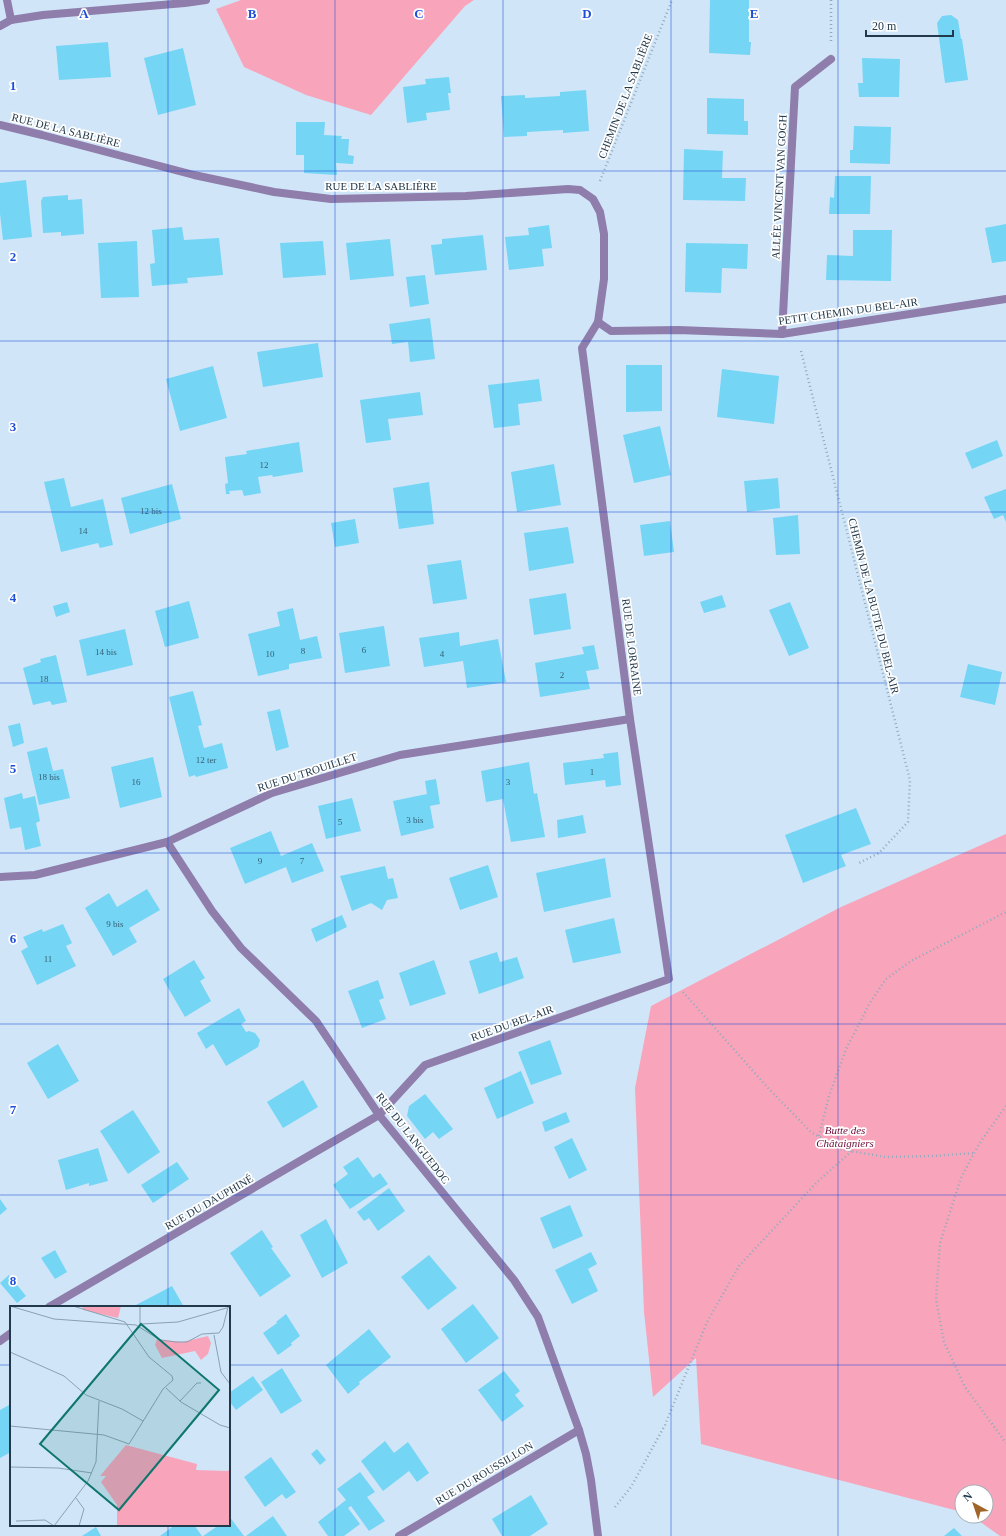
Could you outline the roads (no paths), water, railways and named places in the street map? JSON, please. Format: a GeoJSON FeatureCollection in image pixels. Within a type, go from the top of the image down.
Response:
{"type":"FeatureCollection","features":[{"type":"Feature","properties":{"kind":"street"},"geometry":{"type":"LineString","coordinates":[[7,0],[11,20]]}},
{"type":"Feature","properties":{"kind":"street"},"geometry":{"type":"LineString","coordinates":[[0,26],[11,20],[43,15],[206,0]]}},
{"type":"Feature","properties":{"kind":"street","name":"ALLÉE VINCENT VAN GOGH"},"geometry":{"type":"LineString","coordinates":[[782,334],[795,87],[831,59]]}},
{"type":"Feature","properties":{"kind":"street","name":"RUE DE LA SABLIÈRE"},"geometry":{"type":"LineString","coordinates":[[0,125],[194,175],[274,192],[296,195],[339,199],[466,196],[568,189],[580,190],[593,199],[600,212],[604,234],[604,279],[598,322]]}},
{"type":"Feature","properties":{"kind":"street","name":"PETIT CHEMIN DU BEL-AIR"},"geometry":{"type":"LineString","coordinates":[[598,322],[611,331],[678,330],[782,334],[1006,299]]}},
{"type":"Feature","properties":{"kind":"street","name":"RUE DE LORRAINE"},"geometry":{"type":"LineString","coordinates":[[598,322],[582,348],[630,718],[669,979]]}},
{"type":"Feature","properties":{"kind":"street","name":"RUE DU TROUILLET"},"geometry":{"type":"LineString","coordinates":[[0,877],[35,875],[167,842],[272,793],[400,755],[630,718]]}},
{"type":"Feature","properties":{"kind":"street","name":"RUE DU LANGUEDOC"},"geometry":{"type":"LineString","coordinates":[[167,842],[212,911],[241,948],[316,1021],[379,1115],[514,1280],[538,1317],[579,1430],[591,1480],[598,1534]]}},
{"type":"Feature","properties":{"kind":"street","name":"RUE DU BEL-AIR"},"geometry":{"type":"LineString","coordinates":[[379,1115],[425,1065],[669,979]]}},
{"type":"Feature","properties":{"kind":"street","name":"RUE DU DAUPHINÉ"},"geometry":{"type":"LineString","coordinates":[[51,1306],[379,1115]]}},
{"type":"Feature","properties":{"kind":"street"},"geometry":{"type":"LineString","coordinates":[[0,1341],[10,1334]]}},
{"type":"Feature","properties":{"kind":"street","name":"RUE DU ROUSSILLON"},"geometry":{"type":"LineString","coordinates":[[399,1536],[579,1430]]}},
{"type":"Feature","properties":{"kind":"park label","name":"Butte des Châtaigniers"},"geometry":{"type":"Point","coordinates":[845,1136]}}]}
